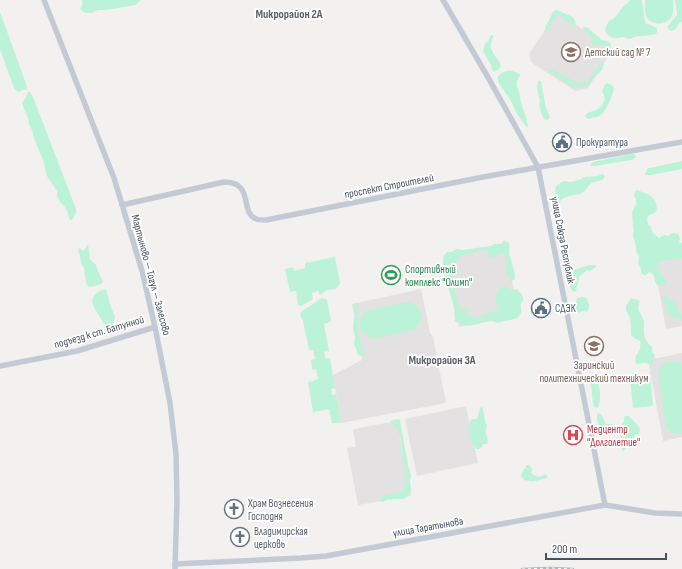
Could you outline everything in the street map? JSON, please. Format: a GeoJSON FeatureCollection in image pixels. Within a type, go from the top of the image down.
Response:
{"type":"FeatureCollection","features":[{"type":"Feature","properties":{"kind":"street","name":"Мартыново — Тогул — Залесово"},"geometry":{"type":"LineString","coordinates":[[44,0],[114,178],[142,271],[155,327],[170,402],[176,454],[177,499],[175,566]]}},
{"type":"Feature","properties":{"kind":"street","name":"улица Союза Республик"},"geometry":{"type":"LineString","coordinates":[[443,0],[538,167],[605,505]]}},
{"type":"Feature","properties":{"kind":"street","name":"проспект Строителей"},"geometry":{"type":"LineString","coordinates":[[122,205],[229,182],[236,184],[242,190],[250,213],[253,217],[256,219],[266,220],[538,167],[682,142]]}},
{"type":"Feature","properties":{"kind":"street","name":"подъезд к ст. Батунной"},"geometry":{"type":"LineString","coordinates":[[0,366],[77,351],[155,327]]}},
{"type":"Feature","properties":{"kind":"street","name":"улица Таратынова"},"geometry":{"type":"LineString","coordinates":[[175,566],[326,556],[605,505],[655,513],[682,514]]}},
{"type":"Feature","properties":{"kind":"shaded area","name":"Детский сад № 7"},"geometry":{"type":"Polygon","coordinates":[[[557,12],[613,49],[588,88],[575,91],[531,62],[529,54],[557,12]]]}},
{"type":"Feature","properties":{"kind":"shaded area"},"geometry":{"type":"Polygon","coordinates":[[[504,243],[519,314],[459,327],[444,256],[504,243]]]}},
{"type":"Feature","properties":{"kind":"shaded area"},"geometry":{"type":"Polygon","coordinates":[[[682,256],[682,326],[666,329],[654,261],[682,256]]]}},
{"type":"Feature","properties":{"kind":"shaded area"},"geometry":{"type":"Polygon","coordinates":[[[421,289],[430,333],[433,337],[446,403],[341,423],[333,375],[362,360],[352,304],[421,289]]]}},
{"type":"Feature","properties":{"kind":"shaded area"},"geometry":{"type":"Polygon","coordinates":[[[682,353],[682,437],[663,441],[648,360],[682,353]]]}},
{"type":"Feature","properties":{"kind":"shaded area"},"geometry":{"type":"Polygon","coordinates":[[[466,406],[478,463],[417,476],[405,419],[466,406]]]}},
{"type":"Feature","properties":{"kind":"shaded area"},"geometry":{"type":"Polygon","coordinates":[[[397,421],[411,496],[358,505],[347,448],[356,447],[353,429],[397,421]]]}},
{"type":"Feature","properties":{"kind":"green space"},"geometry":{"type":"Polygon","coordinates":[[[82,0],[141,0],[135,5],[85,13],[80,9],[82,6],[82,0]]]}},
{"type":"Feature","properties":{"kind":"green space"},"geometry":{"type":"Polygon","coordinates":[[[630,0],[642,0],[645,22],[657,28],[656,34],[637,36],[630,39],[622,37],[614,38],[607,34],[605,29],[609,21],[615,17],[630,0]]]}},
{"type":"Feature","properties":{"kind":"green space"},"geometry":{"type":"Polygon","coordinates":[[[645,0],[673,0],[673,10],[670,19],[667,22],[659,24],[651,22],[645,14],[645,0]]]}},
{"type":"Feature","properties":{"kind":"green space"},"geometry":{"type":"Polygon","coordinates":[[[675,0],[682,0],[682,22],[679,23],[676,29],[671,31],[667,27],[677,15],[675,0]]]}},
{"type":"Feature","properties":{"kind":"green space"},"geometry":{"type":"Polygon","coordinates":[[[556,10],[573,17],[576,23],[575,25],[568,23],[559,15],[554,19],[550,30],[545,33],[545,28],[553,12],[556,10]]]}},
{"type":"Feature","properties":{"kind":"green space"},"geometry":{"type":"Polygon","coordinates":[[[0,12],[25,81],[27,88],[26,90],[18,92],[14,88],[0,49],[0,12]]]}},
{"type":"Feature","properties":{"kind":"green space"},"geometry":{"type":"Polygon","coordinates":[[[583,27],[588,28],[602,40],[610,42],[610,47],[609,48],[600,44],[593,46],[591,43],[591,37],[583,29],[583,27]]]}},
{"type":"Feature","properties":{"kind":"green space"},"geometry":{"type":"Polygon","coordinates":[[[492,35],[491,48],[501,66],[494,72],[483,51],[485,44],[492,35]]]}},
{"type":"Feature","properties":{"kind":"green space"},"geometry":{"type":"Polygon","coordinates":[[[600,62],[604,63],[602,70],[590,84],[584,87],[580,86],[579,88],[569,85],[549,72],[549,69],[551,69],[574,82],[582,83],[589,80],[590,76],[596,70],[600,62]]]}},
{"type":"Feature","properties":{"kind":"green space"},"geometry":{"type":"Polygon","coordinates":[[[507,71],[518,73],[520,75],[517,81],[517,86],[528,126],[527,128],[498,82],[498,76],[507,71]]]}},
{"type":"Feature","properties":{"kind":"green space"},"geometry":{"type":"Polygon","coordinates":[[[538,81],[541,82],[546,108],[550,117],[547,120],[544,119],[539,105],[540,101],[537,89],[538,81]]]}},
{"type":"Feature","properties":{"kind":"green space"},"geometry":{"type":"Polygon","coordinates":[[[607,83],[613,86],[614,89],[606,108],[598,117],[587,118],[585,116],[587,113],[602,106],[605,98],[602,91],[607,83]]]}},
{"type":"Feature","properties":{"kind":"green space"},"geometry":{"type":"Polygon","coordinates":[[[28,92],[30,92],[33,97],[76,209],[76,213],[72,220],[70,220],[67,211],[57,196],[57,191],[47,176],[44,163],[29,124],[22,103],[28,92]]]}},
{"type":"Feature","properties":{"kind":"green space"},"geometry":{"type":"Polygon","coordinates":[[[635,154],[636,156],[634,159],[595,166],[590,165],[593,162],[635,154]]]}},
{"type":"Feature","properties":{"kind":"green space"},"geometry":{"type":"Polygon","coordinates":[[[682,161],[682,169],[645,175],[648,168],[682,161]]]}},
{"type":"Feature","properties":{"kind":"green space"},"geometry":{"type":"Polygon","coordinates":[[[602,174],[605,177],[602,180],[591,183],[581,194],[562,199],[559,207],[555,206],[554,199],[556,186],[563,181],[571,182],[584,177],[598,176],[602,174]]]}},
{"type":"Feature","properties":{"kind":"green space"},"geometry":{"type":"Polygon","coordinates":[[[637,190],[650,195],[655,200],[657,207],[656,212],[649,215],[647,218],[648,224],[653,233],[659,238],[664,235],[668,236],[672,233],[678,234],[680,238],[679,243],[682,243],[682,259],[665,260],[658,263],[659,271],[666,281],[664,286],[659,286],[656,284],[651,273],[649,272],[644,275],[641,273],[638,262],[639,257],[636,251],[633,236],[634,230],[632,212],[636,205],[634,195],[637,190]]]}},
{"type":"Feature","properties":{"kind":"green space"},"geometry":{"type":"Polygon","coordinates":[[[504,240],[509,243],[509,253],[514,269],[515,279],[512,281],[507,276],[507,264],[504,254],[491,258],[487,256],[488,251],[479,250],[472,254],[463,255],[453,266],[452,275],[454,287],[459,307],[467,311],[469,316],[479,317],[497,310],[498,306],[495,298],[498,290],[504,286],[511,290],[517,289],[522,295],[523,301],[521,303],[521,313],[517,318],[498,323],[489,321],[467,325],[455,321],[454,307],[443,270],[443,257],[447,252],[451,252],[456,249],[463,250],[483,247],[489,248],[494,244],[502,244],[504,240]]]}},
{"type":"Feature","properties":{"kind":"green space"},"geometry":{"type":"Polygon","coordinates":[[[88,244],[90,259],[96,265],[103,281],[99,285],[89,287],[86,283],[84,268],[81,263],[78,250],[79,248],[84,251],[88,244]]]}},
{"type":"Feature","properties":{"kind":"green space"},"geometry":{"type":"Polygon","coordinates":[[[335,257],[340,283],[336,289],[327,290],[320,295],[318,291],[312,293],[313,299],[301,306],[298,305],[296,291],[290,292],[285,269],[293,267],[294,271],[305,268],[305,263],[335,257]]]}},
{"type":"Feature","properties":{"kind":"green space"},"geometry":{"type":"Polygon","coordinates":[[[588,265],[595,265],[596,267],[590,271],[587,270],[579,277],[576,291],[574,292],[569,285],[569,272],[588,265]]]}},
{"type":"Feature","properties":{"kind":"green space"},"geometry":{"type":"Polygon","coordinates":[[[102,290],[106,290],[115,316],[110,331],[106,331],[103,322],[92,303],[94,296],[102,290]]]}},
{"type":"Feature","properties":{"kind":"green space"},"geometry":{"type":"Polygon","coordinates":[[[664,295],[676,303],[678,311],[682,314],[682,321],[679,318],[671,316],[665,309],[665,304],[662,298],[664,295]]]}},
{"type":"Feature","properties":{"kind":"green space"},"geometry":{"type":"Polygon","coordinates":[[[322,298],[327,300],[331,320],[330,322],[324,324],[329,351],[324,352],[326,359],[330,358],[335,388],[331,389],[332,395],[336,394],[341,423],[332,423],[329,409],[313,412],[308,382],[318,379],[316,369],[312,370],[311,360],[315,359],[313,350],[309,350],[303,321],[300,314],[302,311],[322,298]]]}},
{"type":"Feature","properties":{"kind":"green space"},"geometry":{"type":"Polygon","coordinates":[[[577,298],[587,298],[589,308],[587,312],[583,311],[579,313],[575,308],[575,304],[577,298]]]}},
{"type":"Feature","properties":{"kind":"green space"},"geometry":{"type":"Polygon","coordinates":[[[631,298],[640,301],[638,310],[644,322],[644,335],[652,347],[652,351],[655,356],[652,364],[636,364],[636,356],[640,349],[641,343],[631,335],[631,324],[626,306],[631,298]]]}},
{"type":"Feature","properties":{"kind":"green space"},"geometry":{"type":"Polygon","coordinates":[[[407,302],[417,306],[421,314],[420,323],[413,330],[373,339],[365,335],[360,328],[360,320],[365,312],[407,302]]]}},
{"type":"Feature","properties":{"kind":"green space"},"geometry":{"type":"Polygon","coordinates":[[[355,303],[357,303],[359,311],[357,326],[362,348],[362,356],[358,355],[354,343],[355,338],[353,327],[356,315],[354,309],[355,303]]]}},
{"type":"Feature","properties":{"kind":"green space"},"geometry":{"type":"Polygon","coordinates":[[[668,361],[676,361],[682,364],[682,434],[673,433],[666,426],[658,374],[661,366],[668,361]]]}},
{"type":"Feature","properties":{"kind":"green space"},"geometry":{"type":"Polygon","coordinates":[[[647,375],[650,376],[653,405],[634,408],[630,378],[647,375]]]}},
{"type":"Feature","properties":{"kind":"green space"},"geometry":{"type":"Polygon","coordinates":[[[593,376],[596,377],[599,389],[600,400],[598,408],[594,407],[589,378],[593,376]]]}},
{"type":"Feature","properties":{"kind":"green space"},"geometry":{"type":"Polygon","coordinates":[[[482,407],[487,426],[486,433],[488,442],[477,449],[472,444],[469,436],[469,426],[471,419],[477,419],[480,408],[482,407]]]}},
{"type":"Feature","properties":{"kind":"green space"},"geometry":{"type":"Polygon","coordinates":[[[599,413],[606,424],[615,426],[613,430],[610,432],[604,432],[603,434],[600,432],[597,419],[597,414],[599,413]]]}},
{"type":"Feature","properties":{"kind":"green space"},"geometry":{"type":"Polygon","coordinates":[[[625,416],[629,416],[640,428],[639,434],[635,435],[631,442],[626,442],[626,448],[623,451],[620,446],[620,430],[625,416]]]}},
{"type":"Feature","properties":{"kind":"green space"},"geometry":{"type":"Polygon","coordinates":[[[399,419],[411,476],[411,491],[408,496],[403,499],[388,499],[383,502],[379,499],[399,492],[405,488],[406,470],[401,440],[396,426],[390,422],[399,419]]]}},
{"type":"Feature","properties":{"kind":"green space"},"geometry":{"type":"Polygon","coordinates":[[[526,465],[529,465],[532,469],[531,473],[534,475],[540,477],[545,474],[548,477],[535,481],[524,480],[521,476],[526,465]]]}},
{"type":"Feature","properties":{"kind":"railway"},"geometry":{"type":"LineString","coordinates":[[522,569],[573,569]]}},
{"type":"Feature","properties":{"kind":"place","name":"Детский сад № 7"},"geometry":{"type":"Point","coordinates":[571,52]}},
{"type":"Feature","properties":{"kind":"place","name":"Прокуратура"},"geometry":{"type":"Point","coordinates":[562,142]}},
{"type":"Feature","properties":{"kind":"place","name":"Спортивный комплекс \"Олимп\""},"geometry":{"type":"Point","coordinates":[391,275]}},
{"type":"Feature","properties":{"kind":"place","name":"СДЭК"},"geometry":{"type":"Point","coordinates":[541,308]}},
{"type":"Feature","properties":{"kind":"place","name":"Заринский политехнический техникум"},"geometry":{"type":"Point","coordinates":[594,346]}},
{"type":"Feature","properties":{"kind":"place","name":"Медцентр \"Долголетие\""},"geometry":{"type":"Point","coordinates":[573,435]}},
{"type":"Feature","properties":{"kind":"place","name":"Храм Вознесения Господня"},"geometry":{"type":"Point","coordinates":[234,509]}},
{"type":"Feature","properties":{"kind":"place","name":"Владимирская церковь"},"geometry":{"type":"Point","coordinates":[240,537]}},
{"type":"Feature","properties":{"kind":"district","name":"Микрорайон 2А"},"geometry":{"type":"Point","coordinates":[289,14]}},
{"type":"Feature","properties":{"kind":"district","name":"Микрорайон 3А"},"geometry":{"type":"Point","coordinates":[442,360]}}]}
